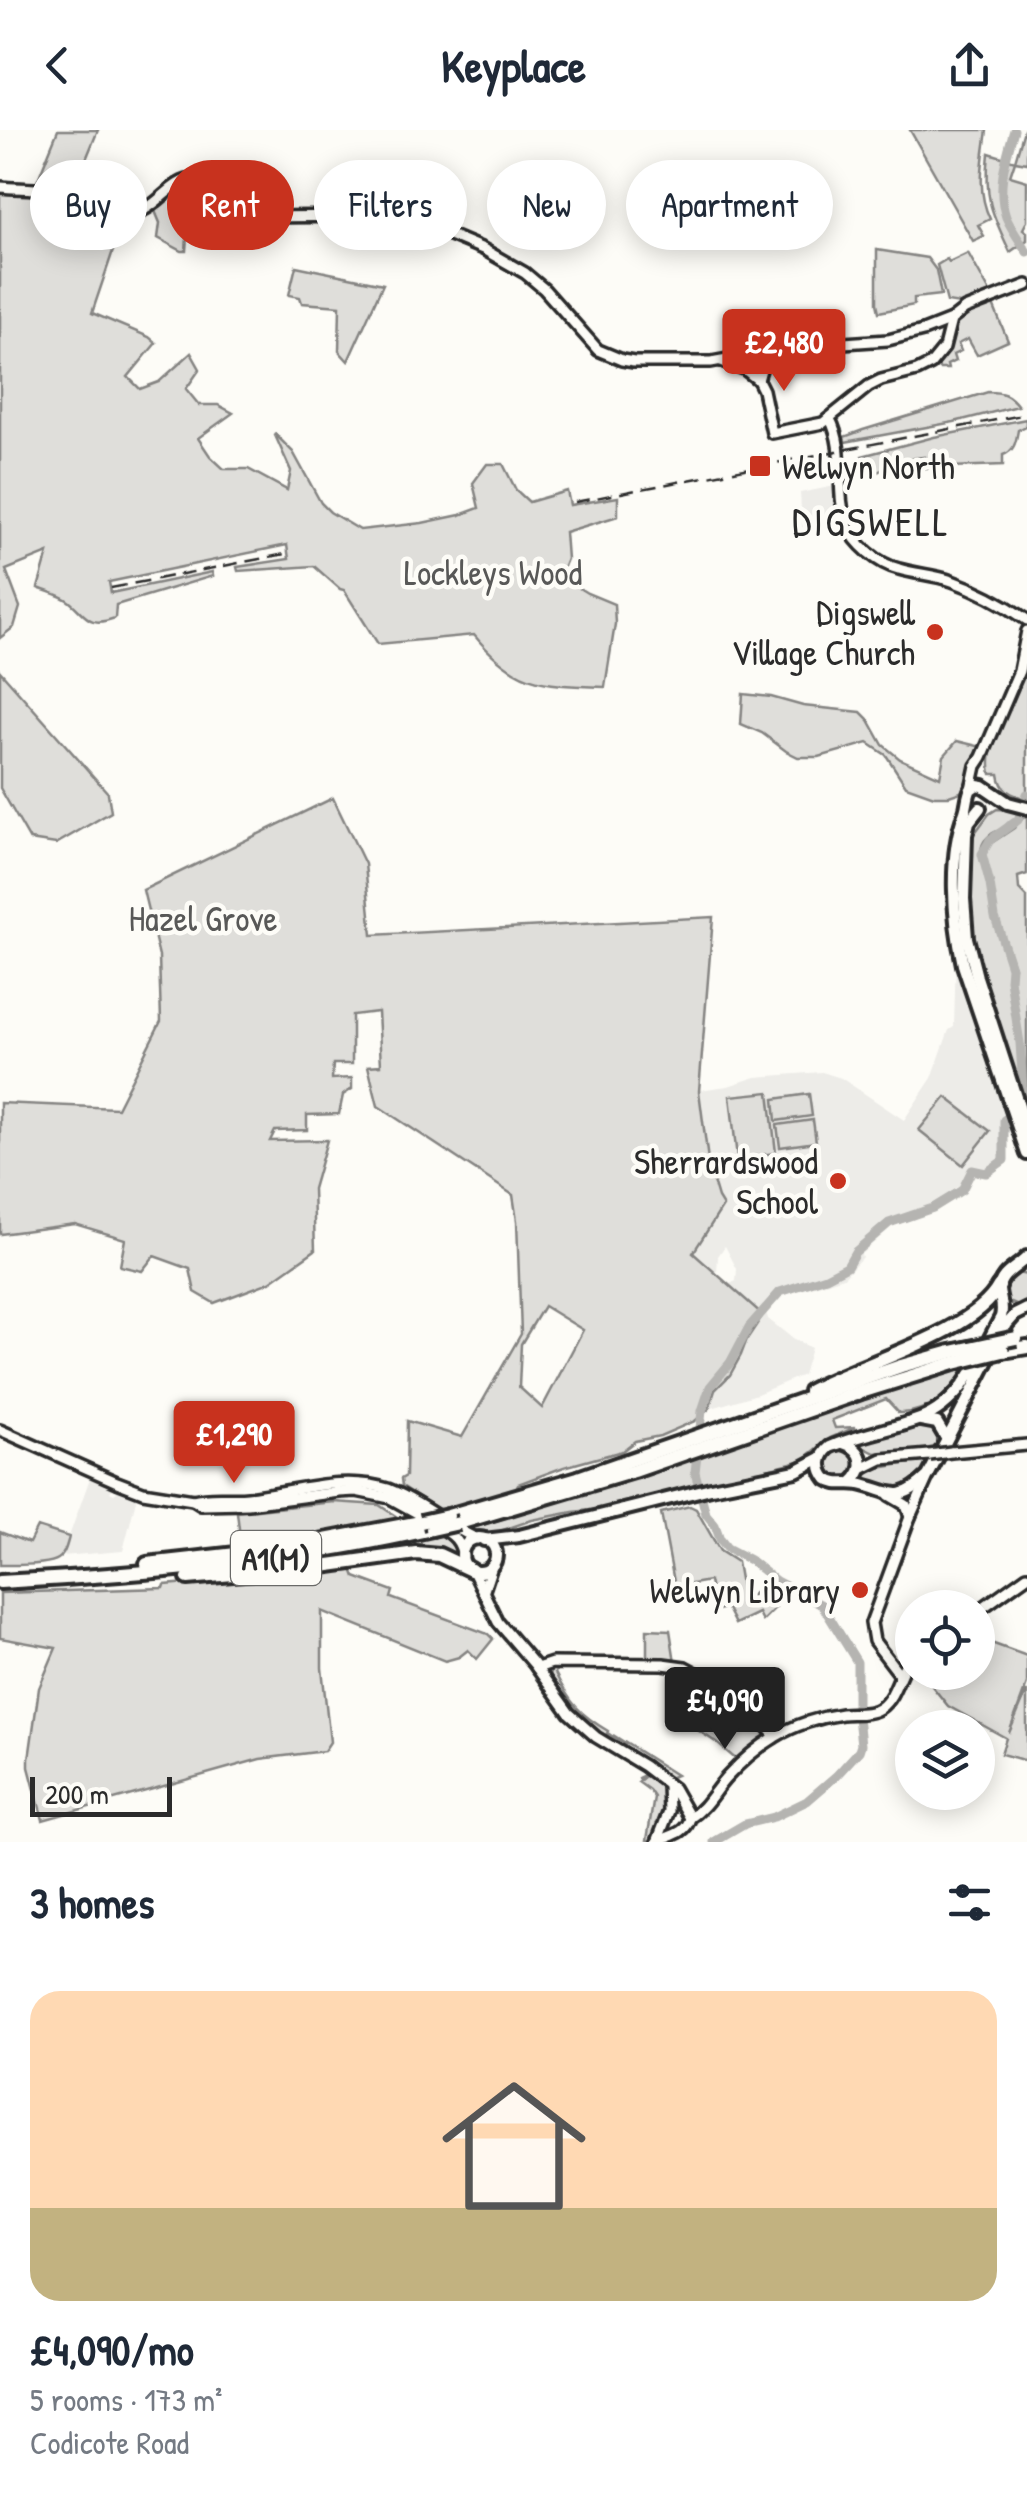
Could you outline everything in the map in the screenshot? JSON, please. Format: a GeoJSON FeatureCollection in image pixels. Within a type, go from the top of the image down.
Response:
{"type":"FeatureCollection","features":[{"type":"Feature","properties":{"kind":"highway"},"geometry":{"type":"LineString","coordinates":[[778,1410],[828,1382],[953,1328],[1001,1293]]}},
{"type":"Feature","properties":{"kind":"highway","name":"A1(M)"},"geometry":{"type":"LineString","coordinates":[[709,1439],[901,1366],[1003,1351],[1023,1340]]}},
{"type":"Feature","properties":{"kind":"highway","name":"A1(M)"},"geometry":{"type":"LineString","coordinates":[[0,1582],[224,1566],[324,1552],[545,1499],[709,1439],[953,1358],[1023,1340]]}},
{"type":"Feature","properties":{"kind":"highway","name":"A1(M)"},"geometry":{"type":"LineString","coordinates":[[0,1574],[224,1556],[427,1526]]}},
{"type":"Feature","properties":{"kind":"highway"},"geometry":{"type":"LineString","coordinates":[[52,1579],[89,1582],[203,1576],[322,1566],[416,1552],[439,1555],[472,1570]]}},
{"type":"Feature","properties":{"kind":"main road"},"geometry":{"type":"LineString","coordinates":[[1027,808],[1011,804],[980,785],[969,794],[956,852],[957,934],[966,974],[1027,1131]]}},
{"type":"Feature","properties":{"kind":"main road"},"geometry":{"type":"LineString","coordinates":[[988,790],[989,801],[969,822],[966,835],[967,938],[1027,1154]]}},
{"type":"Feature","properties":{"kind":"main road"},"geometry":{"type":"LineString","coordinates":[[969,794],[972,805],[1011,804]]}},
{"type":"Feature","properties":{"kind":"main road"},"geometry":{"type":"LineString","coordinates":[[520,1536],[485,1571],[472,1570],[464,1562],[465,1547],[480,1539],[520,1536],[710,1488],[796,1471],[822,1457],[830,1447],[916,1420],[944,1405],[967,1380],[1001,1317],[1006,1274],[1021,1270],[1027,1257]]}},
{"type":"Feature","properties":{"kind":"main road"},"geometry":{"type":"LineString","coordinates":[[1001,1293],[1012,1309],[1024,1310]]}},
{"type":"Feature","properties":{"kind":"main road"},"geometry":{"type":"LineString","coordinates":[[796,1471],[838,1485],[852,1483],[888,1494],[907,1492],[928,1476],[1006,1324],[1024,1310]]}},
{"type":"Feature","properties":{"kind":"main road"},"geometry":{"type":"LineString","coordinates":[[916,1420],[936,1424],[946,1438]]}},
{"type":"Feature","properties":{"kind":"main road"},"geometry":{"type":"LineString","coordinates":[[842,1443],[858,1452],[862,1468],[852,1483]]}},
{"type":"Feature","properties":{"kind":"main road"},"geometry":{"type":"LineString","coordinates":[[822,1457],[821,1469],[826,1479]]}},
{"type":"Feature","properties":{"kind":"main road"},"geometry":{"type":"LineString","coordinates":[[480,1539],[494,1548],[494,1563]]}},
{"type":"Feature","properties":{"kind":"street"},"geometry":{"type":"LineString","coordinates":[[0,187],[62,192],[102,212],[120,216],[145,211],[184,179],[192,178],[198,185],[198,202],[226,212],[258,217],[370,216],[440,232],[525,273],[604,353],[634,362],[720,360],[799,346],[888,340],[922,332],[952,320],[965,309],[1027,285]]}},
{"type":"Feature","properties":{"kind":"street"},"geometry":{"type":"LineString","coordinates":[[720,360],[744,369],[758,380],[772,434],[824,423],[869,386],[917,371],[937,359],[952,320]]}},
{"type":"Feature","properties":{"kind":"street"},"geometry":{"type":"LineString","coordinates":[[758,380],[766,352]]}},
{"type":"Feature","properties":{"kind":"street"},"geometry":{"type":"LineString","coordinates":[[830,419],[844,514],[860,545],[891,567],[963,585],[1027,620]]}},
{"type":"Feature","properties":{"kind":"street"},"geometry":{"type":"LineString","coordinates":[[969,794],[976,766],[1018,670],[1027,631]]}},
{"type":"Feature","properties":{"kind":"street"},"geometry":{"type":"LineString","coordinates":[[982,757],[988,790]]}},
{"type":"Feature","properties":{"kind":"street"},"geometry":{"type":"LineString","coordinates":[[0,1430],[117,1482],[170,1498],[247,1497],[338,1483],[375,1485],[408,1498],[480,1539]]}},
{"type":"Feature","properties":{"kind":"street"},"geometry":{"type":"LineString","coordinates":[[862,1468],[882,1459],[1027,1445]]}},
{"type":"Feature","properties":{"kind":"street"},"geometry":{"type":"LineString","coordinates":[[858,1452],[882,1459]]}},
{"type":"Feature","properties":{"kind":"street"},"geometry":{"type":"LineString","coordinates":[[895,1665],[874,1641],[872,1619],[928,1476]]}},
{"type":"Feature","properties":{"kind":"street"},"geometry":{"type":"LineString","coordinates":[[193,1500],[201,1505],[248,1504],[339,1492],[373,1493],[404,1505],[453,1535],[462,1556]]}},
{"type":"Feature","properties":{"kind":"street"},"geometry":{"type":"LineString","coordinates":[[888,1494],[906,1505],[910,1517]]}},
{"type":"Feature","properties":{"kind":"street"},"geometry":{"type":"LineString","coordinates":[[484,1590],[494,1563]]}},
{"type":"Feature","properties":{"kind":"street"},"geometry":{"type":"LineString","coordinates":[[472,1570],[500,1626],[537,1668],[565,1709],[596,1737],[673,1788],[686,1813],[686,1826],[675,1838],[658,1842]]}},
{"type":"Feature","properties":{"kind":"street"},"geometry":{"type":"LineString","coordinates":[[995,1599],[1027,1576]]}},
{"type":"Feature","properties":{"kind":"street"},"geometry":{"type":"LineString","coordinates":[[537,1668],[552,1662],[686,1668],[775,1736]]}},
{"type":"Feature","properties":{"kind":"street"},"geometry":{"type":"LineString","coordinates":[[686,1813],[710,1802],[727,1776],[775,1736],[833,1716],[872,1711],[884,1704],[895,1678]]}},
{"type":"Feature","properties":{"kind":"street"},"geometry":{"type":"LineString","coordinates":[[658,1842],[669,1811],[668,1785]]}},
{"type":"Feature","properties":{"kind":"street"},"geometry":{"type":"LineString","coordinates":[[669,1811],[677,1807],[686,1813]]}},
{"type":"Feature","properties":{"kind":"street"},"geometry":{"type":"LineString","coordinates":[[665,1823],[675,1838]]}},
{"type":"Feature","properties":{"kind":"shaded area"},"geometry":{"type":"Polygon","coordinates":[[[835,486],[838,513],[819,528],[802,527],[800,493],[835,486]]]}},
{"type":"Feature","properties":{"kind":"shaded area","name":"Sherrardswood School"},"geometry":{"type":"Polygon","coordinates":[[[956,952],[1010,1113],[1003,1123],[1002,1161],[987,1169],[970,1167],[962,1184],[914,1216],[915,1219],[893,1226],[861,1254],[844,1277],[778,1299],[766,1311],[768,1319],[811,1348],[803,1375],[709,1409],[715,1391],[730,1375],[763,1315],[730,1284],[736,1281],[737,1269],[725,1246],[718,1256],[717,1273],[693,1253],[723,1206],[709,1168],[699,1090],[756,1077],[822,1072],[841,1078],[904,1120],[932,1078],[949,1030],[954,1027],[956,952]]]}},
{"type":"Feature","properties":{"kind":"shaded area"},"geometry":{"type":"Polygon","coordinates":[[[90,1478],[113,1487],[110,1492],[114,1494],[120,1489],[137,1496],[123,1551],[62,1556],[90,1478]]]}},
{"type":"Feature","properties":{"kind":"green space"},"geometry":{"type":"Polygon","coordinates":[[[58,130],[98,130],[86,160],[46,160],[58,130]]]}},
{"type":"Feature","properties":{"kind":"green space"},"geometry":{"type":"Polygon","coordinates":[[[910,130],[987,130],[982,186],[990,219],[978,225],[984,236],[973,241],[910,130]]]}},
{"type":"Feature","properties":{"kind":"green space"},"geometry":{"type":"Polygon","coordinates":[[[1024,130],[1027,130],[1027,163],[1015,161],[1024,130]]]}},
{"type":"Feature","properties":{"kind":"green space"},"geometry":{"type":"Polygon","coordinates":[[[989,153],[1015,161],[1010,176],[1027,181],[1027,221],[1023,229],[1027,240],[1010,252],[990,204],[989,153]]]}},
{"type":"Feature","properties":{"kind":"green space","name":"Lockleys Wood"},"geometry":{"type":"Polygon","coordinates":[[[0,187],[30,189],[30,250],[113,250],[92,313],[156,343],[128,377],[140,389],[159,382],[191,353],[200,369],[186,389],[199,405],[218,405],[233,413],[198,438],[224,469],[248,469],[287,490],[291,471],[274,433],[293,452],[321,503],[360,530],[422,523],[479,508],[473,483],[487,464],[503,464],[516,490],[529,502],[567,491],[570,505],[618,497],[618,516],[565,532],[567,559],[560,576],[614,604],[615,624],[605,687],[532,679],[503,664],[474,635],[378,644],[344,590],[314,566],[238,571],[237,567],[289,559],[287,545],[109,582],[111,593],[212,572],[213,576],[116,605],[115,618],[99,622],[89,619],[63,597],[38,588],[48,553],[6,570],[20,607],[14,627],[0,638],[0,187]]]}},
{"type":"Feature","properties":{"kind":"green space"},"geometry":{"type":"Polygon","coordinates":[[[167,196],[167,243],[158,238],[160,223],[153,206],[167,196]]]}},
{"type":"Feature","properties":{"kind":"green space"},"geometry":{"type":"Polygon","coordinates":[[[877,250],[927,258],[936,270],[941,295],[914,298],[914,305],[879,312],[877,250]]]}},
{"type":"Feature","properties":{"kind":"green space"},"geometry":{"type":"Polygon","coordinates":[[[968,253],[992,296],[966,305],[947,302],[937,265],[968,253]]]}},
{"type":"Feature","properties":{"kind":"green space"},"geometry":{"type":"Polygon","coordinates":[[[296,266],[383,284],[348,361],[339,351],[340,306],[302,303],[300,297],[289,295],[296,266]]]}},
{"type":"Feature","properties":{"kind":"green space"},"geometry":{"type":"Polygon","coordinates":[[[992,302],[1008,341],[977,355],[968,339],[958,344],[961,351],[953,355],[955,361],[947,365],[948,369],[939,369],[938,362],[956,322],[992,302]]]}},
{"type":"Feature","properties":{"kind":"green space"},"geometry":{"type":"Polygon","coordinates":[[[988,392],[1005,394],[1018,406],[845,442],[844,437],[863,430],[988,392]]]}},
{"type":"Feature","properties":{"kind":"green space"},"geometry":{"type":"Polygon","coordinates":[[[1026,419],[1016,442],[1003,455],[1003,465],[925,468],[924,457],[915,458],[844,484],[844,477],[864,473],[862,456],[1026,419]]]}},
{"type":"Feature","properties":{"kind":"green space"},"geometry":{"type":"Polygon","coordinates":[[[1027,652],[1027,799],[1005,788],[999,774],[991,774],[990,763],[993,742],[1018,686],[1027,652]]]}},
{"type":"Feature","properties":{"kind":"green space"},"geometry":{"type":"Polygon","coordinates":[[[0,671],[108,793],[111,812],[56,844],[30,840],[0,788],[0,671]]]}},
{"type":"Feature","properties":{"kind":"green space"},"geometry":{"type":"Polygon","coordinates":[[[743,694],[861,712],[883,745],[900,759],[940,777],[944,756],[957,741],[982,747],[961,792],[934,796],[906,786],[886,755],[868,743],[819,757],[798,757],[786,751],[762,733],[741,724],[743,694]]]}},
{"type":"Feature","properties":{"kind":"green space","name":"Hazel Grove"},"geometry":{"type":"Polygon","coordinates":[[[333,798],[365,864],[372,935],[713,917],[699,1091],[709,1168],[723,1206],[693,1253],[763,1315],[730,1375],[715,1390],[709,1409],[695,1421],[660,1436],[635,1441],[622,1451],[518,1484],[514,1492],[439,1510],[402,1486],[401,1479],[406,1476],[407,1421],[462,1437],[521,1334],[517,1221],[513,1195],[378,1106],[368,1066],[381,1065],[378,1012],[352,1015],[352,1064],[333,1064],[332,1079],[352,1078],[352,1089],[343,1095],[339,1114],[307,1115],[307,1130],[275,1131],[270,1141],[327,1140],[313,1189],[315,1250],[270,1282],[214,1303],[195,1292],[190,1269],[154,1256],[142,1271],[120,1266],[125,1239],[75,1224],[0,1234],[0,1103],[117,1108],[161,1021],[159,956],[143,890],[333,798]],[[544,1306],[521,1344],[519,1387],[542,1408],[583,1330],[544,1306]]]}},
{"type":"Feature","properties":{"kind":"green space"},"geometry":{"type":"Polygon","coordinates":[[[997,809],[1021,810],[1014,822],[983,843],[982,864],[992,892],[984,848],[1027,818],[1027,874],[1018,877],[1019,889],[1027,897],[1027,1096],[1012,979],[1014,967],[993,905],[1010,974],[1022,1102],[969,934],[966,887],[970,831],[974,834],[997,809]]]}},
{"type":"Feature","properties":{"kind":"green space"},"geometry":{"type":"Polygon","coordinates":[[[769,1092],[776,1153],[737,1158],[730,1096],[769,1092]]]}},
{"type":"Feature","properties":{"kind":"green space"},"geometry":{"type":"Polygon","coordinates":[[[809,1094],[812,1116],[776,1121],[774,1099],[809,1094]]]}},
{"type":"Feature","properties":{"kind":"green space"},"geometry":{"type":"Polygon","coordinates":[[[946,1097],[990,1131],[963,1165],[919,1130],[946,1097]]]}},
{"type":"Feature","properties":{"kind":"green space"},"geometry":{"type":"Polygon","coordinates":[[[813,1120],[816,1142],[780,1147],[777,1125],[813,1120]]]}},
{"type":"Feature","properties":{"kind":"green space"},"geometry":{"type":"Polygon","coordinates":[[[1017,1273],[1027,1275],[1027,1305],[1009,1302],[1004,1293],[1006,1281],[1017,1273]]]}},
{"type":"Feature","properties":{"kind":"green space"},"geometry":{"type":"Polygon","coordinates":[[[968,1366],[948,1392],[920,1409],[899,1413],[886,1399],[832,1420],[835,1428],[856,1427],[830,1438],[803,1460],[617,1507],[532,1520],[494,1533],[469,1529],[637,1478],[968,1366]]]}},
{"type":"Feature","properties":{"kind":"green space"},"geometry":{"type":"Polygon","coordinates":[[[931,1423],[942,1437],[937,1449],[875,1453],[853,1442],[931,1423]]]}},
{"type":"Feature","properties":{"kind":"green space"},"geometry":{"type":"Polygon","coordinates":[[[843,1446],[859,1458],[853,1478],[838,1481],[826,1472],[826,1461],[830,1453],[843,1446]]]}},
{"type":"Feature","properties":{"kind":"green space"},"geometry":{"type":"Polygon","coordinates":[[[932,1459],[919,1480],[904,1488],[885,1487],[863,1479],[873,1469],[932,1459]]]}},
{"type":"Feature","properties":{"kind":"green space"},"geometry":{"type":"Polygon","coordinates":[[[334,1502],[379,1505],[400,1519],[312,1538],[241,1545],[237,1512],[334,1502]]]}},
{"type":"Feature","properties":{"kind":"green space"},"geometry":{"type":"Polygon","coordinates":[[[690,1506],[696,1509],[720,1551],[737,1562],[744,1602],[761,1586],[776,1597],[776,1607],[762,1621],[758,1613],[735,1624],[726,1607],[715,1611],[709,1581],[675,1587],[661,1513],[690,1506]]]}},
{"type":"Feature","properties":{"kind":"green space"},"geometry":{"type":"Polygon","coordinates":[[[37,1527],[69,1537],[60,1557],[39,1564],[0,1565],[0,1532],[29,1543],[37,1527]]]}},
{"type":"Feature","properties":{"kind":"green space"},"geometry":{"type":"Polygon","coordinates":[[[442,1535],[453,1545],[457,1560],[451,1557],[262,1569],[330,1559],[442,1535]]]}},
{"type":"Feature","properties":{"kind":"green space"},"geometry":{"type":"Polygon","coordinates":[[[354,1567],[355,1577],[393,1591],[391,1598],[493,1639],[477,1659],[468,1650],[445,1661],[322,1611],[322,1668],[330,1742],[324,1751],[260,1759],[43,1820],[29,1759],[39,1688],[56,1648],[0,1638],[0,1593],[164,1588],[354,1567]]]}},
{"type":"Feature","properties":{"kind":"green space"},"geometry":{"type":"Polygon","coordinates":[[[647,1629],[670,1630],[675,1662],[647,1662],[647,1629]]]}},
{"type":"Feature","properties":{"kind":"green space"},"geometry":{"type":"Polygon","coordinates":[[[995,1644],[1027,1656],[1027,1684],[1009,1733],[1027,1691],[1027,1761],[1001,1754],[1006,1738],[995,1732],[995,1710],[955,1710],[935,1690],[995,1690],[995,1644]]]}},
{"type":"Feature","properties":{"kind":"green space"},"geometry":{"type":"Polygon","coordinates":[[[558,1666],[555,1673],[571,1700],[608,1731],[606,1736],[609,1734],[626,1746],[613,1735],[676,1775],[669,1778],[588,1725],[560,1695],[550,1676],[552,1667],[558,1666]]]}},
{"type":"Feature","properties":{"kind":"green space"},"geometry":{"type":"Polygon","coordinates":[[[736,1709],[767,1733],[739,1762],[687,1723],[697,1710],[718,1722],[736,1709]]]}},
{"type":"Feature","properties":{"kind":"green space"},"geometry":{"type":"Polygon","coordinates":[[[649,1773],[667,1797],[654,1842],[647,1840],[654,1797],[638,1782],[644,1777],[638,1778],[649,1773]]]}},
{"type":"Feature","properties":{"kind":"waterway"},"geometry":{"type":"LineString","coordinates":[[1014,130],[1003,173],[1003,206],[1027,252]]}},
{"type":"Feature","properties":{"kind":"waterway"},"geometry":{"type":"LineString","coordinates":[[714,1842],[745,1824],[774,1817],[807,1801],[836,1776],[861,1745],[857,1662],[822,1605],[776,1581],[727,1548],[706,1514],[695,1472],[702,1411],[710,1387],[730,1363],[749,1327],[780,1292],[847,1266],[855,1252],[889,1223],[933,1208],[962,1190],[972,1170],[986,1173],[1004,1160],[1004,1120],[1024,1106],[1020,1043],[1011,967],[995,917],[982,854],[990,840],[1018,820],[1027,794]]}},
{"type":"Feature","properties":{"kind":"railway"},"geometry":{"type":"LineString","coordinates":[[575,502],[1027,414]]}},
{"type":"Feature","properties":{"kind":"railway"},"geometry":{"type":"LineString","coordinates":[[111,588],[285,554]]}},
{"type":"Feature","properties":{"kind":"place","name":"Welwyn North"},"geometry":{"type":"Point","coordinates":[760,466]}},
{"type":"Feature","properties":{"kind":"place","name":"Digswell Village Church"},"geometry":{"type":"Point","coordinates":[935,632]}},
{"type":"Feature","properties":{"kind":"place","name":"Sherrardswood School"},"geometry":{"type":"Point","coordinates":[838,1181]}},
{"type":"Feature","properties":{"kind":"place","name":"Welwyn Library"},"geometry":{"type":"Point","coordinates":[860,1590]}},
{"type":"Feature","properties":{"kind":"district","name":"DIGSWELL"},"geometry":{"type":"Point","coordinates":[871,521]}}]}
